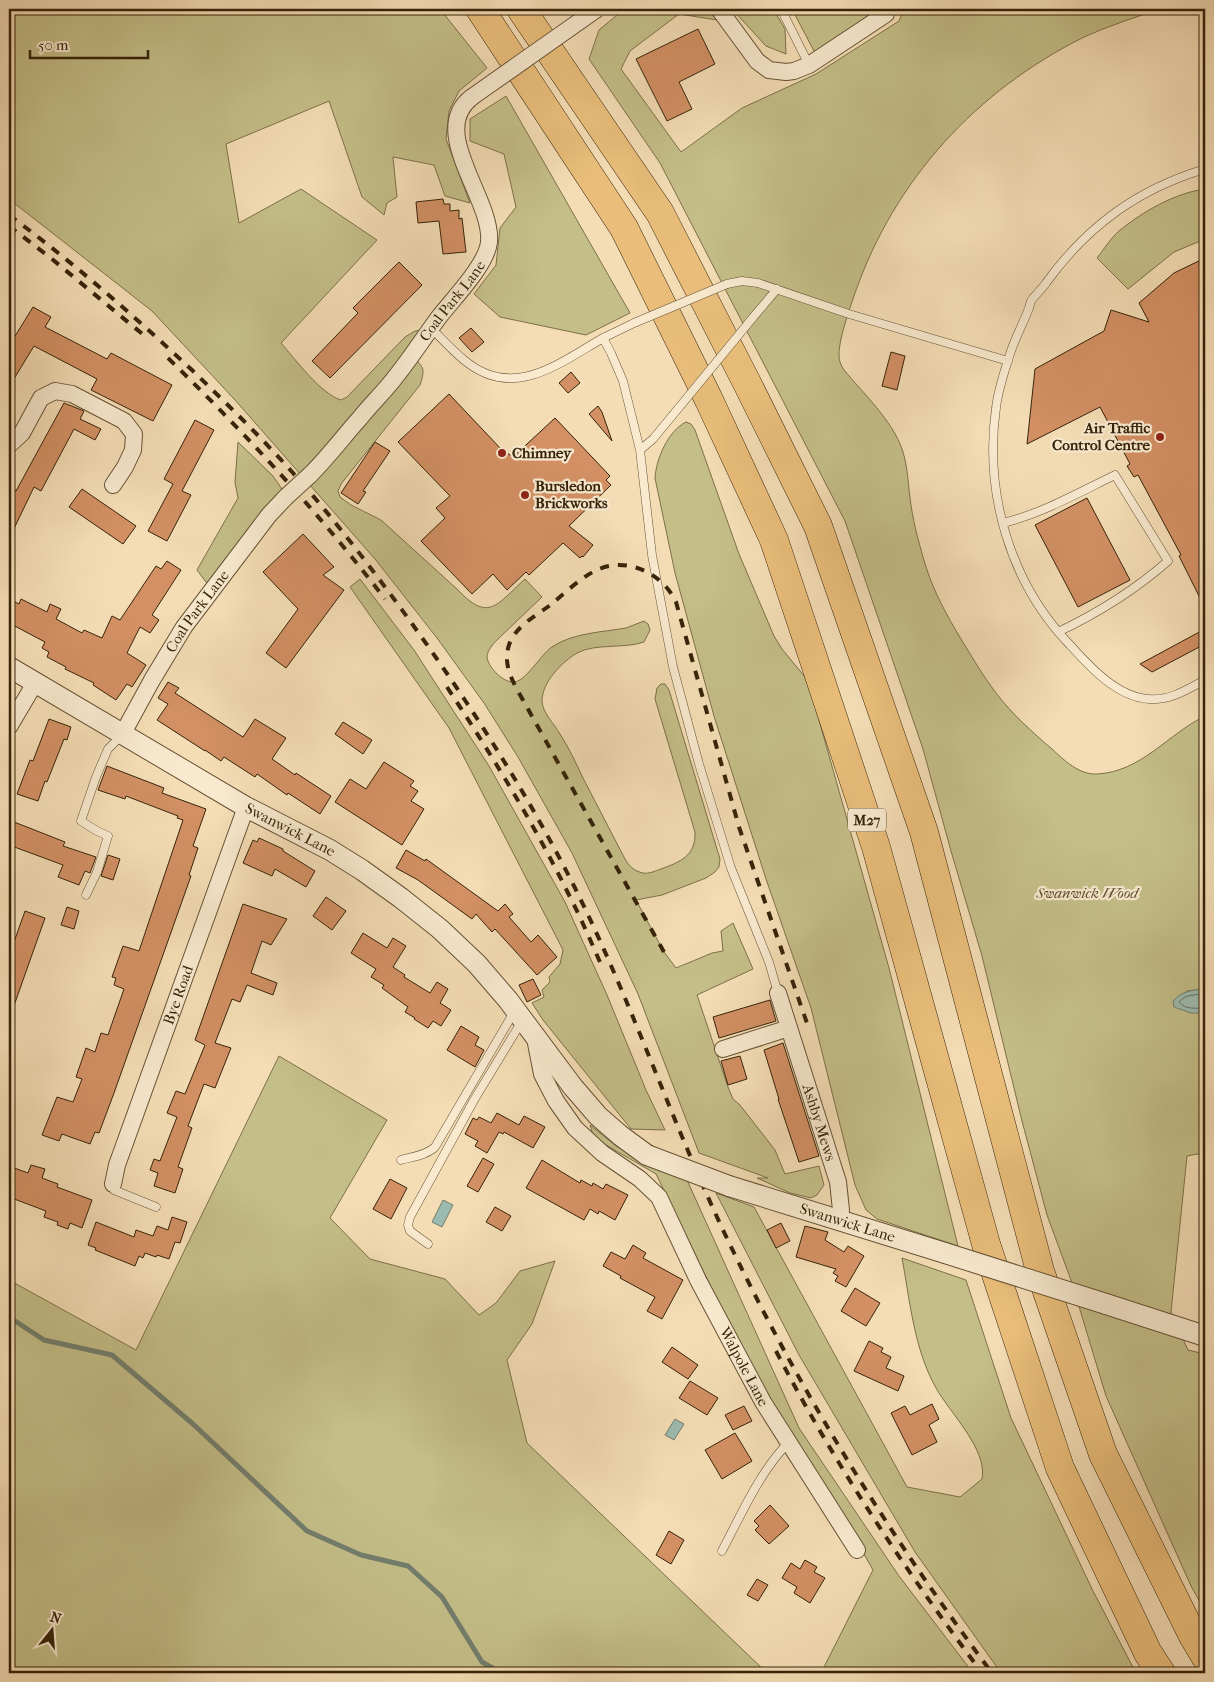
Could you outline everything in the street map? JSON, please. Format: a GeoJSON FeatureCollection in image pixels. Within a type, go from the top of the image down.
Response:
{"type":"FeatureCollection","features":[{"type":"Feature","properties":{"kind":"highway","name":"M27"},"geometry":{"type":"LineString","coordinates":[[480,9],[624,228],[774,540],[876,847],[986,1244],[1060,1468],[1148,1654],[1161,1673]]}},
{"type":"Feature","properties":{"kind":"highway"},"geometry":{"type":"LineString","coordinates":[[521,9],[660,213],[747,382],[818,526],[924,832],[1040,1271],[1103,1454],[1193,1636],[1205,1656]]}},
{"type":"Feature","properties":{"kind":"street","name":"Coal Park Lane"},"geometry":{"type":"LineString","coordinates":[[122,735],[184,626],[269,515],[332,453],[359,418],[388,387],[484,259],[489,242],[487,223],[456,141],[459,114],[463,105],[597,9]]}},
{"type":"Feature","properties":{"kind":"street"},"geometry":{"type":"LineString","coordinates":[[719,9],[757,61],[777,72],[794,71],[809,66],[885,12]]}},
{"type":"Feature","properties":{"kind":"street"},"geometry":{"type":"LineString","coordinates":[[9,445],[22,433],[40,398],[55,391],[72,394],[124,421],[134,434],[133,450],[113,485]]}},
{"type":"Feature","properties":{"kind":"street","name":"Swanwick Lane"},"geometry":{"type":"LineString","coordinates":[[9,667],[246,807],[330,850],[401,898],[440,929],[477,964],[572,1087],[598,1116],[621,1136],[647,1154],[729,1186],[1205,1336]]}},
{"type":"Feature","properties":{"kind":"street"},"geometry":{"type":"LineString","coordinates":[[9,727],[35,683]]}},
{"type":"Feature","properties":{"kind":"street","name":"Bye Road"},"geometry":{"type":"LineString","coordinates":[[113,1184],[117,1166],[246,807]]}},
{"type":"Feature","properties":{"kind":"street","name":"Ashby Mews"},"geometry":{"type":"LineString","coordinates":[[778,993],[838,1182],[841,1210],[840,1220]]}},
{"type":"Feature","properties":{"kind":"street"},"geometry":{"type":"LineString","coordinates":[[723,1049],[789,1028]]}},
{"type":"Feature","properties":{"kind":"street","name":"Swanwick Lane"},"geometry":{"type":"LineString","coordinates":[[535,1038],[542,1074],[556,1101],[575,1128],[602,1153],[640,1179]]}},
{"type":"Feature","properties":{"kind":"street","name":"Walpole Lane"},"geometry":{"type":"LineString","coordinates":[[640,1179],[658,1197],[698,1280],[763,1402],[858,1550]]}},
{"type":"Feature","properties":{"kind":"lane"},"geometry":{"type":"LineString","coordinates":[[781,9],[809,66]]}},
{"type":"Feature","properties":{"kind":"lane"},"geometry":{"type":"LineString","coordinates":[[1205,169],[1144,193],[1120,208],[1086,236],[1031,300],[1015,338],[997,398],[993,445],[996,490],[1003,523],[1014,559],[1022,580],[1036,604],[1058,632],[1097,672],[1134,697],[1152,700],[1169,697],[1205,680]]}},
{"type":"Feature","properties":{"kind":"lane"},"geometry":{"type":"LineString","coordinates":[[431,328],[464,360],[472,365],[493,375],[525,378],[545,371],[603,338],[634,323],[727,284],[748,281],[849,314],[1008,361]]}},
{"type":"Feature","properties":{"kind":"lane"},"geometry":{"type":"LineString","coordinates":[[640,450],[653,439],[777,289]]}},
{"type":"Feature","properties":{"kind":"lane"},"geometry":{"type":"LineString","coordinates":[[603,338],[623,381],[640,450],[652,555],[673,667],[730,868],[769,962],[778,993]]}},
{"type":"Feature","properties":{"kind":"lane"},"geometry":{"type":"LineString","coordinates":[[1003,523],[1041,511],[1115,475],[1168,561],[1142,583],[1080,622],[1058,632]]}},
{"type":"Feature","properties":{"kind":"lane"},"geometry":{"type":"LineString","coordinates":[[86,895],[97,872],[108,836],[81,821],[108,749],[122,735]]}},
{"type":"Feature","properties":{"kind":"lane"},"geometry":{"type":"LineString","coordinates":[[401,1160],[424,1153],[435,1147],[518,1016]]}},
{"type":"Feature","properties":{"kind":"lane"},"geometry":{"type":"LineString","coordinates":[[428,1244],[410,1231],[408,1225],[410,1217],[518,1016]]}},
{"type":"Feature","properties":{"kind":"lane"},"geometry":{"type":"LineString","coordinates":[[113,1184],[114,1190],[156,1207]]}},
{"type":"Feature","properties":{"kind":"lane"},"geometry":{"type":"LineString","coordinates":[[722,1551],[758,1485],[779,1452],[788,1443]]}},
{"type":"Feature","properties":{"kind":"green space"},"geometry":{"type":"Polygon","coordinates":[[[9,9],[440,9],[487,68],[459,91],[449,111],[446,139],[470,203],[445,196],[434,165],[393,157],[397,197],[387,203],[384,215],[362,197],[329,101],[226,144],[239,223],[301,189],[377,240],[281,343],[317,384],[341,400],[347,397],[405,337],[421,330],[411,354],[423,371],[420,385],[341,484],[338,491],[340,497],[351,505],[381,520],[478,606],[485,608],[500,602],[525,579],[542,597],[492,645],[487,656],[496,673],[509,681],[518,681],[552,647],[560,642],[588,634],[626,628],[644,621],[648,624],[650,630],[644,642],[593,648],[571,657],[559,667],[549,680],[543,694],[543,705],[546,714],[569,750],[627,862],[637,871],[648,873],[686,857],[693,847],[695,840],[695,832],[655,699],[657,688],[661,684],[665,684],[669,690],[720,859],[719,867],[706,878],[662,895],[636,900],[664,952],[676,968],[712,953],[723,951],[721,931],[733,923],[753,969],[697,995],[733,1099],[740,1105],[775,1150],[785,1174],[819,1166],[824,1185],[817,1195],[811,1198],[790,1193],[757,1178],[768,1178],[699,1153],[638,994],[572,853],[518,757],[484,703],[437,638],[375,559],[235,400],[152,311],[9,199],[9,9]]]}},
{"type":"Feature","properties":{"kind":"green space","name":"Swanwick Wood"},"geometry":{"type":"Polygon","coordinates":[[[624,9],[707,9],[717,20],[679,14],[630,51],[621,69],[681,152],[742,108],[816,74],[899,21],[904,9],[1159,9],[1093,33],[1045,59],[1008,84],[944,142],[892,212],[872,251],[847,316],[840,342],[839,356],[844,370],[884,417],[902,449],[906,462],[917,536],[929,576],[941,604],[973,660],[1002,701],[1023,722],[1072,766],[1090,774],[1097,774],[1113,772],[1141,760],[1179,732],[1205,716],[1205,989],[1186,991],[1205,1013],[1205,1156],[1197,1154],[1187,1156],[1171,1312],[1188,1350],[1205,1354],[1205,1611],[1191,1586],[1106,1396],[1071,1280],[1047,1215],[982,956],[923,749],[845,521],[660,163],[589,59],[599,30],[624,9]]]}},
{"type":"Feature","properties":{"kind":"green space"},"geometry":{"type":"Polygon","coordinates":[[[732,9],[773,9],[785,29],[786,54],[766,46],[732,9]]]}},
{"type":"Feature","properties":{"kind":"green space"},"geometry":{"type":"Polygon","coordinates":[[[792,9],[873,9],[875,11],[815,53],[792,9]]]}},
{"type":"Feature","properties":{"kind":"green space"},"geometry":{"type":"Polygon","coordinates":[[[506,96],[630,313],[586,335],[500,317],[474,294],[496,265],[500,228],[516,207],[504,154],[470,141],[470,119],[506,96]]]}},
{"type":"Feature","properties":{"kind":"green space"},"geometry":{"type":"Polygon","coordinates":[[[1205,189],[1205,239],[1174,252],[1128,289],[1097,258],[1116,234],[1138,217],[1159,204],[1194,191],[1205,189]]]}},
{"type":"Feature","properties":{"kind":"green space"},"geometry":{"type":"Polygon","coordinates":[[[686,422],[691,424],[695,430],[739,554],[774,636],[805,677],[815,706],[889,968],[958,1246],[877,1219],[866,1210],[855,1185],[811,1008],[766,879],[714,716],[675,573],[655,478],[664,446],[674,432],[686,422]]]}},
{"type":"Feature","properties":{"kind":"green space"},"geometry":{"type":"Polygon","coordinates":[[[238,442],[273,476],[284,492],[209,583],[206,582],[197,570],[238,498],[235,482],[238,442]]]}},
{"type":"Feature","properties":{"kind":"green space"},"geometry":{"type":"Polygon","coordinates":[[[360,579],[414,650],[489,766],[565,902],[665,1130],[631,1129],[543,1020],[532,1003],[544,997],[542,990],[550,982],[549,977],[560,964],[563,950],[449,728],[350,587],[360,579]]]}},
{"type":"Feature","properties":{"kind":"green space"},"geometry":{"type":"Polygon","coordinates":[[[279,1056],[387,1120],[330,1218],[370,1259],[445,1279],[479,1315],[496,1303],[520,1271],[555,1261],[532,1324],[507,1360],[527,1443],[767,1673],[9,1673],[9,1280],[136,1350],[279,1056]]]}},
{"type":"Feature","properties":{"kind":"green space"},"geometry":{"type":"Polygon","coordinates":[[[590,1125],[616,1146],[687,1180],[799,1428],[899,1576],[973,1673],[821,1673],[873,1570],[838,1508],[744,1355],[656,1174],[594,1138],[590,1125]]]}},
{"type":"Feature","properties":{"kind":"green space"},"geometry":{"type":"Polygon","coordinates":[[[716,1193],[754,1207],[907,1487],[960,1497],[982,1479],[982,1468],[974,1444],[942,1398],[929,1373],[914,1324],[902,1258],[966,1280],[1011,1418],[1093,1591],[1136,1673],[1001,1673],[915,1552],[799,1355],[716,1193]]]}},
{"type":"Feature","properties":{"kind":"water"},"geometry":{"type":"Polygon","coordinates":[[[1205,989],[1205,1013],[1191,1013],[1174,1007],[1173,1001],[1180,995],[1205,989]]]}},
{"type":"Feature","properties":{"kind":"water"},"geometry":{"type":"Polygon","coordinates":[[[443,1200],[453,1205],[442,1227],[432,1222],[443,1200]]]}},
{"type":"Feature","properties":{"kind":"water"},"geometry":{"type":"Polygon","coordinates":[[[675,1419],[684,1424],[674,1440],[665,1435],[675,1419]]]}},
{"type":"Feature","properties":{"kind":"building"},"geometry":{"type":"Polygon","coordinates":[[[698,29],[715,64],[679,82],[692,109],[667,121],[636,59],[698,29]]]}},
{"type":"Feature","properties":{"kind":"building"},"geometry":{"type":"Polygon","coordinates":[[[443,199],[444,204],[450,204],[450,211],[459,210],[459,219],[462,218],[466,252],[443,254],[439,221],[418,223],[416,202],[443,199]]]}},
{"type":"Feature","properties":{"kind":"building","name":"Air Traffic Control Centre"},"geometry":{"type":"Polygon","coordinates":[[[1205,258],[1205,608],[1179,556],[1181,555],[1138,475],[1134,477],[1127,466],[1130,464],[1100,407],[1027,444],[1035,369],[1104,331],[1111,310],[1149,322],[1139,303],[1174,273],[1205,258]]]}},
{"type":"Feature","properties":{"kind":"building"},"geometry":{"type":"Polygon","coordinates":[[[399,262],[422,285],[330,378],[312,361],[358,313],[353,308],[399,262]]]}},
{"type":"Feature","properties":{"kind":"building"},"geometry":{"type":"Polygon","coordinates":[[[33,307],[51,317],[45,327],[107,359],[111,353],[172,385],[153,421],[91,390],[97,379],[34,346],[9,387],[9,346],[33,307]]]}},
{"type":"Feature","properties":{"kind":"building"},"geometry":{"type":"Polygon","coordinates":[[[471,328],[484,342],[472,352],[459,338],[471,328]]]}},
{"type":"Feature","properties":{"kind":"building"},"geometry":{"type":"Polygon","coordinates":[[[891,352],[905,356],[897,390],[882,386],[891,352]]]}},
{"type":"Feature","properties":{"kind":"building"},"geometry":{"type":"Polygon","coordinates":[[[571,372],[580,383],[568,393],[559,383],[571,372]]]}},
{"type":"Feature","properties":{"kind":"building","name":"Bursledon Brickworks"},"geometry":{"type":"Polygon","coordinates":[[[449,394],[501,449],[513,457],[555,418],[610,476],[606,480],[611,485],[569,526],[593,545],[583,557],[580,558],[563,543],[529,575],[526,572],[507,590],[493,574],[472,594],[421,541],[445,518],[436,508],[450,496],[398,442],[449,394]]]}},
{"type":"Feature","properties":{"kind":"building"},"geometry":{"type":"Polygon","coordinates":[[[64,403],[84,411],[80,419],[101,429],[95,440],[74,429],[41,491],[34,487],[9,539],[9,487],[16,491],[64,403]]]}},
{"type":"Feature","properties":{"kind":"building"},"geometry":{"type":"Polygon","coordinates":[[[598,406],[602,412],[612,441],[589,414],[598,406]]]}},
{"type":"Feature","properties":{"kind":"building"},"geometry":{"type":"Polygon","coordinates":[[[195,420],[214,430],[182,491],[191,495],[167,541],[148,531],[173,484],[164,479],[195,420]]]}},
{"type":"Feature","properties":{"kind":"building"},"geometry":{"type":"Polygon","coordinates":[[[375,442],[390,451],[363,491],[366,492],[358,504],[341,493],[375,442]]]}},
{"type":"Feature","properties":{"kind":"building"},"geometry":{"type":"Polygon","coordinates":[[[82,489],[136,526],[123,544],[69,507],[82,489]]]}},
{"type":"Feature","properties":{"kind":"building"},"geometry":{"type":"Polygon","coordinates":[[[1087,498],[1130,580],[1078,607],[1035,525],[1087,498]]]}},
{"type":"Feature","properties":{"kind":"building"},"geometry":{"type":"Polygon","coordinates":[[[303,534],[334,567],[323,575],[344,590],[286,668],[266,653],[298,609],[263,572],[303,534]]]}},
{"type":"Feature","properties":{"kind":"building"},"geometry":{"type":"Polygon","coordinates":[[[167,561],[181,570],[152,615],[159,620],[150,633],[140,627],[127,653],[146,665],[132,687],[127,684],[116,700],[93,685],[94,683],[65,669],[66,667],[47,657],[49,652],[42,648],[45,642],[9,623],[9,599],[19,604],[21,599],[47,612],[50,604],[61,609],[56,619],[82,633],[84,630],[102,638],[112,616],[120,620],[156,566],[161,569],[167,561]]]}},
{"type":"Feature","properties":{"kind":"building"},"geometry":{"type":"Polygon","coordinates":[[[1205,629],[1205,644],[1152,672],[1140,664],[1205,629]]]}},
{"type":"Feature","properties":{"kind":"building"},"geometry":{"type":"Polygon","coordinates":[[[168,682],[179,688],[175,693],[243,737],[255,719],[286,738],[272,759],[331,796],[320,814],[288,793],[287,795],[257,774],[255,777],[224,757],[221,761],[157,720],[168,704],[158,698],[168,682]]]}},
{"type":"Feature","properties":{"kind":"building"},"geometry":{"type":"Polygon","coordinates":[[[49,719],[71,727],[67,740],[64,739],[47,782],[45,781],[38,801],[17,794],[30,760],[33,761],[49,719]]]}},
{"type":"Feature","properties":{"kind":"building"},"geometry":{"type":"Polygon","coordinates":[[[343,722],[372,740],[363,754],[335,734],[343,722]]]}},
{"type":"Feature","properties":{"kind":"building"},"geometry":{"type":"Polygon","coordinates":[[[384,762],[414,781],[410,786],[418,791],[411,801],[424,809],[402,845],[335,802],[350,779],[366,789],[384,762]]]}},
{"type":"Feature","properties":{"kind":"building"},"geometry":{"type":"Polygon","coordinates":[[[107,766],[164,788],[162,793],[206,809],[193,846],[198,848],[189,875],[191,876],[99,1133],[95,1132],[90,1144],[62,1134],[59,1141],[42,1135],[57,1097],[73,1102],[82,1079],[76,1077],[86,1048],[95,1052],[101,1033],[108,1035],[124,989],[114,985],[116,978],[112,977],[123,946],[139,951],[183,820],[177,818],[178,816],[126,796],[125,799],[98,790],[107,766]]]}},
{"type":"Feature","properties":{"kind":"building"},"geometry":{"type":"Polygon","coordinates":[[[9,820],[65,842],[63,846],[96,857],[90,873],[85,871],[79,885],[58,877],[63,865],[9,845],[9,820]]]}},
{"type":"Feature","properties":{"kind":"building"},"geometry":{"type":"Polygon","coordinates":[[[259,838],[283,849],[283,851],[315,871],[306,887],[275,869],[272,876],[243,863],[253,840],[257,842],[259,838]]]}},
{"type":"Feature","properties":{"kind":"building"},"geometry":{"type":"Polygon","coordinates":[[[406,850],[425,861],[426,859],[498,911],[505,904],[513,914],[509,917],[531,942],[538,935],[557,957],[537,975],[495,929],[492,932],[476,914],[472,919],[418,880],[396,868],[406,850]]]}},
{"type":"Feature","properties":{"kind":"building"},"geometry":{"type":"Polygon","coordinates":[[[108,855],[120,859],[113,880],[101,876],[108,855]]]}},
{"type":"Feature","properties":{"kind":"building"},"geometry":{"type":"Polygon","coordinates":[[[326,897],[346,911],[332,930],[313,916],[326,897]]]}},
{"type":"Feature","properties":{"kind":"building"},"geometry":{"type":"Polygon","coordinates":[[[243,904],[287,919],[271,945],[262,941],[251,973],[277,983],[273,995],[247,985],[240,1002],[232,999],[215,1043],[231,1048],[215,1088],[204,1084],[188,1126],[192,1128],[178,1167],[183,1169],[175,1193],[154,1186],[158,1173],[150,1170],[154,1159],[160,1161],[177,1117],[167,1113],[176,1091],[185,1094],[205,1045],[195,1040],[243,904]]]}},
{"type":"Feature","properties":{"kind":"building"},"geometry":{"type":"Polygon","coordinates":[[[67,907],[79,911],[74,929],[61,925],[67,907]]]}},
{"type":"Feature","properties":{"kind":"building"},"geometry":{"type":"Polygon","coordinates":[[[25,911],[45,918],[11,1014],[9,1013],[9,956],[25,911]]]}},
{"type":"Feature","properties":{"kind":"building"},"geometry":{"type":"Polygon","coordinates":[[[363,933],[387,948],[393,938],[406,946],[393,967],[405,975],[404,977],[430,993],[437,982],[448,989],[440,1003],[451,1010],[441,1026],[433,1021],[428,1028],[414,1019],[405,1012],[408,1007],[382,988],[384,985],[371,977],[376,969],[351,953],[363,933]]]}},
{"type":"Feature","properties":{"kind":"building"},"geometry":{"type":"Polygon","coordinates":[[[533,979],[541,995],[527,1002],[519,985],[533,979]]]}},
{"type":"Feature","properties":{"kind":"building"},"geometry":{"type":"Polygon","coordinates":[[[770,1000],[776,1021],[719,1038],[713,1017],[770,1000]]]}},
{"type":"Feature","properties":{"kind":"building"},"geometry":{"type":"Polygon","coordinates":[[[461,1026],[479,1037],[475,1045],[484,1050],[475,1067],[447,1050],[461,1026]]]}},
{"type":"Feature","properties":{"kind":"building"},"geometry":{"type":"Polygon","coordinates":[[[783,1043],[819,1156],[799,1162],[764,1050],[783,1043]]]}},
{"type":"Feature","properties":{"kind":"building"},"geometry":{"type":"Polygon","coordinates":[[[740,1056],[747,1079],[728,1085],[721,1061],[740,1056]]]}},
{"type":"Feature","properties":{"kind":"building"},"geometry":{"type":"Polygon","coordinates":[[[497,1113],[519,1125],[524,1116],[545,1127],[533,1148],[504,1132],[503,1134],[499,1132],[487,1153],[475,1146],[478,1141],[465,1134],[473,1118],[477,1120],[479,1117],[491,1123],[497,1113]]]}},
{"type":"Feature","properties":{"kind":"building"},"geometry":{"type":"Polygon","coordinates":[[[483,1158],[494,1164],[478,1192],[467,1186],[483,1158]]]}},
{"type":"Feature","properties":{"kind":"building"},"geometry":{"type":"Polygon","coordinates":[[[542,1160],[580,1183],[581,1180],[592,1186],[593,1183],[603,1189],[606,1184],[628,1195],[615,1220],[599,1211],[598,1214],[590,1209],[584,1220],[526,1188],[542,1160]]]}},
{"type":"Feature","properties":{"kind":"building"},"geometry":{"type":"Polygon","coordinates":[[[31,1165],[45,1169],[42,1178],[58,1184],[57,1187],[92,1200],[82,1228],[70,1223],[68,1229],[57,1225],[58,1222],[44,1217],[46,1211],[9,1197],[9,1166],[28,1173],[31,1165]]]}},
{"type":"Feature","properties":{"kind":"building"},"geometry":{"type":"Polygon","coordinates":[[[390,1179],[407,1188],[391,1219],[373,1209],[390,1179]]]}},
{"type":"Feature","properties":{"kind":"building"},"geometry":{"type":"Polygon","coordinates":[[[495,1207],[511,1216],[502,1231],[486,1222],[495,1207]]]}},
{"type":"Feature","properties":{"kind":"building"},"geometry":{"type":"Polygon","coordinates":[[[172,1217],[187,1222],[180,1243],[175,1242],[169,1259],[145,1253],[143,1258],[139,1256],[135,1266],[95,1250],[96,1248],[88,1245],[96,1222],[134,1237],[136,1230],[153,1236],[157,1226],[168,1230],[172,1217]]]}},
{"type":"Feature","properties":{"kind":"building"},"geometry":{"type":"Polygon","coordinates":[[[781,1223],[790,1241],[776,1248],[767,1230],[781,1223]]]}},
{"type":"Feature","properties":{"kind":"building"},"geometry":{"type":"Polygon","coordinates":[[[805,1226],[828,1232],[825,1240],[844,1252],[848,1246],[864,1256],[846,1287],[835,1281],[838,1276],[833,1273],[836,1269],[796,1257],[805,1226]]]}},
{"type":"Feature","properties":{"kind":"building"},"geometry":{"type":"Polygon","coordinates":[[[633,1245],[646,1253],[643,1258],[683,1280],[662,1319],[647,1311],[655,1297],[620,1278],[621,1276],[603,1266],[611,1252],[625,1259],[633,1245]]]}},
{"type":"Feature","properties":{"kind":"building"},"geometry":{"type":"Polygon","coordinates":[[[855,1288],[880,1303],[866,1326],[841,1311],[855,1288]]]}},
{"type":"Feature","properties":{"kind":"building"},"geometry":{"type":"Polygon","coordinates":[[[869,1341],[883,1348],[881,1352],[891,1357],[886,1368],[904,1376],[898,1391],[854,1371],[869,1341]]]}},
{"type":"Feature","properties":{"kind":"building"},"geometry":{"type":"Polygon","coordinates":[[[672,1347],[698,1365],[688,1379],[662,1362],[672,1347]]]}},
{"type":"Feature","properties":{"kind":"building"},"geometry":{"type":"Polygon","coordinates":[[[690,1381],[718,1398],[707,1415],[679,1398],[690,1381]]]}},
{"type":"Feature","properties":{"kind":"building"},"geometry":{"type":"Polygon","coordinates":[[[932,1404],[939,1419],[929,1425],[937,1442],[912,1455],[891,1413],[905,1406],[910,1415],[932,1404]]]}},
{"type":"Feature","properties":{"kind":"building"},"geometry":{"type":"Polygon","coordinates":[[[744,1406],[752,1421],[733,1430],[725,1415],[744,1406]]]}},
{"type":"Feature","properties":{"kind":"building"},"geometry":{"type":"Polygon","coordinates":[[[735,1433],[752,1461],[722,1479],[705,1450],[735,1433]]]}},
{"type":"Feature","properties":{"kind":"building"},"geometry":{"type":"Polygon","coordinates":[[[770,1505],[789,1526],[769,1544],[755,1530],[759,1526],[754,1521],[770,1505]]]}},
{"type":"Feature","properties":{"kind":"building"},"geometry":{"type":"Polygon","coordinates":[[[669,1531],[684,1540],[671,1564],[656,1555],[669,1531]]]}},
{"type":"Feature","properties":{"kind":"building"},"geometry":{"type":"Polygon","coordinates":[[[805,1560],[817,1567],[814,1572],[825,1578],[810,1603],[794,1593],[797,1587],[782,1578],[791,1563],[800,1569],[805,1560]]]}},
{"type":"Feature","properties":{"kind":"building"},"geometry":{"type":"Polygon","coordinates":[[[757,1579],[768,1585],[758,1601],[747,1595],[757,1579]]]}},
{"type":"Feature","properties":{"kind":"waterway"},"geometry":{"type":"LineString","coordinates":[[9,1317],[44,1340],[112,1355],[193,1424],[307,1531],[361,1555],[408,1566],[442,1597],[482,1662],[501,1673]]}},
{"type":"Feature","properties":{"kind":"railway"},"geometry":{"type":"LineString","coordinates":[[9,215],[103,290],[148,330],[193,371],[269,447],[293,473],[357,551],[419,633],[467,703],[534,811],[574,886],[616,977],[693,1164],[735,1255],[792,1364],[822,1418],[887,1522],[992,1673]]}},
{"type":"Feature","properties":{"kind":"railway"},"geometry":{"type":"LineString","coordinates":[[9,226],[146,337]]}},
{"type":"Feature","properties":{"kind":"railway"},"geometry":{"type":"LineString","coordinates":[[168,358],[281,475],[385,599]]}},
{"type":"Feature","properties":{"kind":"railway"},"geometry":{"type":"LineString","coordinates":[[664,952],[519,693],[507,664],[509,645],[520,628],[586,576],[610,566],[622,565],[644,570],[663,583],[676,602],[739,827],[808,1026]]}},
{"type":"Feature","properties":{"kind":"railway"},"geometry":{"type":"LineString","coordinates":[[447,687],[541,840],[603,969]]}},
{"type":"Feature","properties":{"kind":"railway"},"geometry":{"type":"LineString","coordinates":[[776,1351],[847,1476],[926,1596],[982,1673]]}},
{"type":"Feature","properties":{"kind":"place","name":"Air Traffic Control Centre"},"geometry":{"type":"Point","coordinates":[1160,437]}},
{"type":"Feature","properties":{"kind":"place","name":"Chimney"},"geometry":{"type":"Point","coordinates":[502,453]}},
{"type":"Feature","properties":{"kind":"place","name":"Bursledon Brickworks"},"geometry":{"type":"Point","coordinates":[525,495]}}]}
